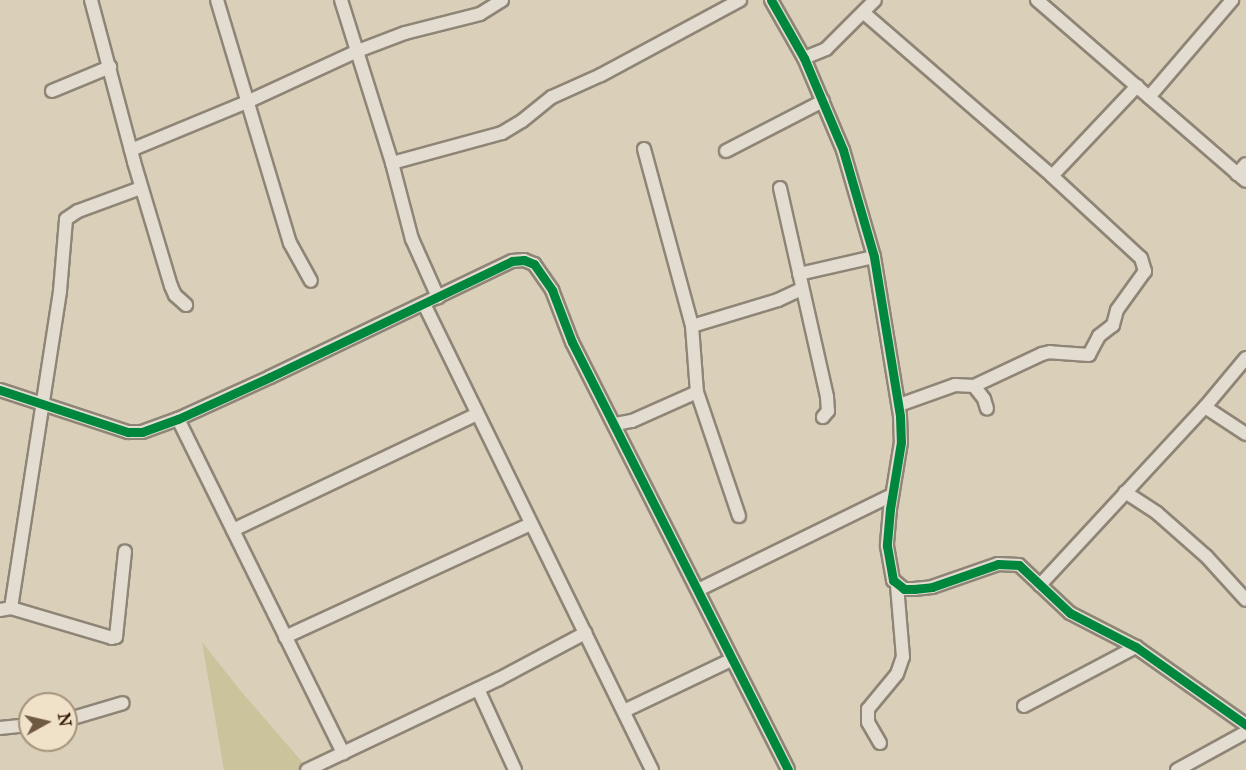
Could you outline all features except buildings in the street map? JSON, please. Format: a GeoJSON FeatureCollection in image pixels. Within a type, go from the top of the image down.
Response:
{"type":"FeatureCollection","features":[{"type":"Feature","properties":{"kind":"street"},"geometry":{"type":"LineString","coordinates":[[91,0],[141,188],[171,286],[175,295],[186,305]]}},
{"type":"Feature","properties":{"kind":"street"},"geometry":{"type":"LineString","coordinates":[[217,0],[290,243],[311,281]]}},
{"type":"Feature","properties":{"kind":"street"},"geometry":{"type":"LineString","coordinates":[[341,0],[355,52],[392,163],[412,239],[438,297]]}},
{"type":"Feature","properties":{"kind":"street"},"geometry":{"type":"LineString","coordinates":[[131,150],[246,102],[355,52],[405,33],[480,14],[502,0]]}},
{"type":"Feature","properties":{"kind":"street"},"geometry":{"type":"LineString","coordinates":[[392,163],[502,133],[522,121],[552,97],[611,70],[740,0]]}},
{"type":"Feature","properties":{"kind":"street"},"geometry":{"type":"LineString","coordinates":[[771,0],[804,58],[843,150],[874,257],[899,405],[901,442],[892,495],[887,546],[889,567],[897,585],[903,657],[897,674],[868,709],[868,722],[880,743]]}},
{"type":"Feature","properties":{"kind":"street"},"geometry":{"type":"LineString","coordinates":[[804,58],[826,49],[875,0]]}},
{"type":"Feature","properties":{"kind":"street"},"geometry":{"type":"LineString","coordinates":[[1037,0],[1242,177],[1246,164]]}},
{"type":"Feature","properties":{"kind":"street"},"geometry":{"type":"LineString","coordinates":[[1149,97],[1229,1]]}},
{"type":"Feature","properties":{"kind":"street"},"geometry":{"type":"LineString","coordinates":[[864,13],[1052,176],[1141,258],[1145,271],[1118,310],[1113,325],[1099,336],[1089,355],[1042,354],[974,386],[956,386],[899,405]]}},
{"type":"Feature","properties":{"kind":"street"},"geometry":{"type":"LineString","coordinates":[[52,91],[110,67]]}},
{"type":"Feature","properties":{"kind":"street"},"geometry":{"type":"LineString","coordinates":[[1052,176],[1137,86]]}},
{"type":"Feature","properties":{"kind":"street"},"geometry":{"type":"LineString","coordinates":[[726,151],[824,101]]}},
{"type":"Feature","properties":{"kind":"street"},"geometry":{"type":"LineString","coordinates":[[644,148],[692,326],[698,392],[739,516]]}},
{"type":"Feature","properties":{"kind":"street"},"geometry":{"type":"LineString","coordinates":[[124,551],[116,637],[112,638],[5,609],[60,291],[66,219],[78,211],[141,188]]}},
{"type":"Feature","properties":{"kind":"street"},"geometry":{"type":"LineString","coordinates":[[780,188],[827,397],[828,411],[823,417]]}},
{"type":"Feature","properties":{"kind":"street"},"geometry":{"type":"LineString","coordinates":[[799,274],[874,257]]}},
{"type":"Feature","properties":{"kind":"street"},"geometry":{"type":"LineString","coordinates":[[0,390],[128,432],[142,432],[178,419],[512,261],[524,260],[534,264],[552,290],[572,342],[616,424],[731,660],[788,770]]}},
{"type":"Feature","properties":{"kind":"street"},"geometry":{"type":"LineString","coordinates":[[692,326],[778,300],[802,289]]}},
{"type":"Feature","properties":{"kind":"street"},"geometry":{"type":"LineString","coordinates":[[424,304],[652,770]]}},
{"type":"Feature","properties":{"kind":"street"},"geometry":{"type":"LineString","coordinates":[[1040,585],[1205,407],[1246,358]]}},
{"type":"Feature","properties":{"kind":"street"},"geometry":{"type":"LineString","coordinates":[[974,386],[984,399],[987,409]]}},
{"type":"Feature","properties":{"kind":"street"},"geometry":{"type":"LineString","coordinates":[[616,424],[633,422],[698,392]]}},
{"type":"Feature","properties":{"kind":"street"},"geometry":{"type":"LineString","coordinates":[[1205,407],[1246,434]]}},
{"type":"Feature","properties":{"kind":"street"},"geometry":{"type":"LineString","coordinates":[[232,530],[477,414]]}},
{"type":"Feature","properties":{"kind":"street"},"geometry":{"type":"LineString","coordinates":[[178,419],[343,753]]}},
{"type":"Feature","properties":{"kind":"street"},"geometry":{"type":"LineString","coordinates":[[1125,492],[1157,513],[1206,556],[1246,600]]}},
{"type":"Feature","properties":{"kind":"street"},"geometry":{"type":"LineString","coordinates":[[698,590],[892,495]]}},
{"type":"Feature","properties":{"kind":"street"},"geometry":{"type":"LineString","coordinates":[[285,637],[531,524]]}},
{"type":"Feature","properties":{"kind":"street"},"geometry":{"type":"LineString","coordinates":[[897,585],[914,589],[932,587],[1007,564],[1018,565],[1070,613],[1136,647],[1246,725]]}},
{"type":"Feature","properties":{"kind":"street"},"geometry":{"type":"LineString","coordinates":[[307,770],[478,689],[585,633]]}},
{"type":"Feature","properties":{"kind":"street"},"geometry":{"type":"LineString","coordinates":[[1024,706],[1136,647]]}},
{"type":"Feature","properties":{"kind":"street"},"geometry":{"type":"LineString","coordinates":[[624,711],[731,660]]}},
{"type":"Feature","properties":{"kind":"street"},"geometry":{"type":"LineString","coordinates":[[478,689],[515,770]]}},
{"type":"Feature","properties":{"kind":"street"},"geometry":{"type":"LineString","coordinates":[[78,716],[123,703]]}},
{"type":"Feature","properties":{"kind":"street"},"geometry":{"type":"LineString","coordinates":[[0,728],[18,726]]}},
{"type":"Feature","properties":{"kind":"street"},"geometry":{"type":"LineString","coordinates":[[1177,770],[1246,732]]}},
{"type":"Feature","properties":{"kind":"shaded area"},"geometry":{"type":"Polygon","coordinates":[[[202,642],[240,690],[309,770],[224,770],[202,642]]]}},
{"type":"Feature","properties":{"kind":"cycle path"},"geometry":{"type":"LineString","coordinates":[[771,0],[804,58],[843,150],[874,257],[900,416],[901,442],[890,509],[887,546],[893,580],[904,589],[932,587],[998,564],[1019,565],[1070,613],[1136,647],[1246,725]]}},
{"type":"Feature","properties":{"kind":"cycle path"},"geometry":{"type":"LineString","coordinates":[[0,390],[128,432],[142,432],[178,419],[270,377],[512,261],[524,260],[534,264],[552,290],[572,342],[788,770]]}}]}
